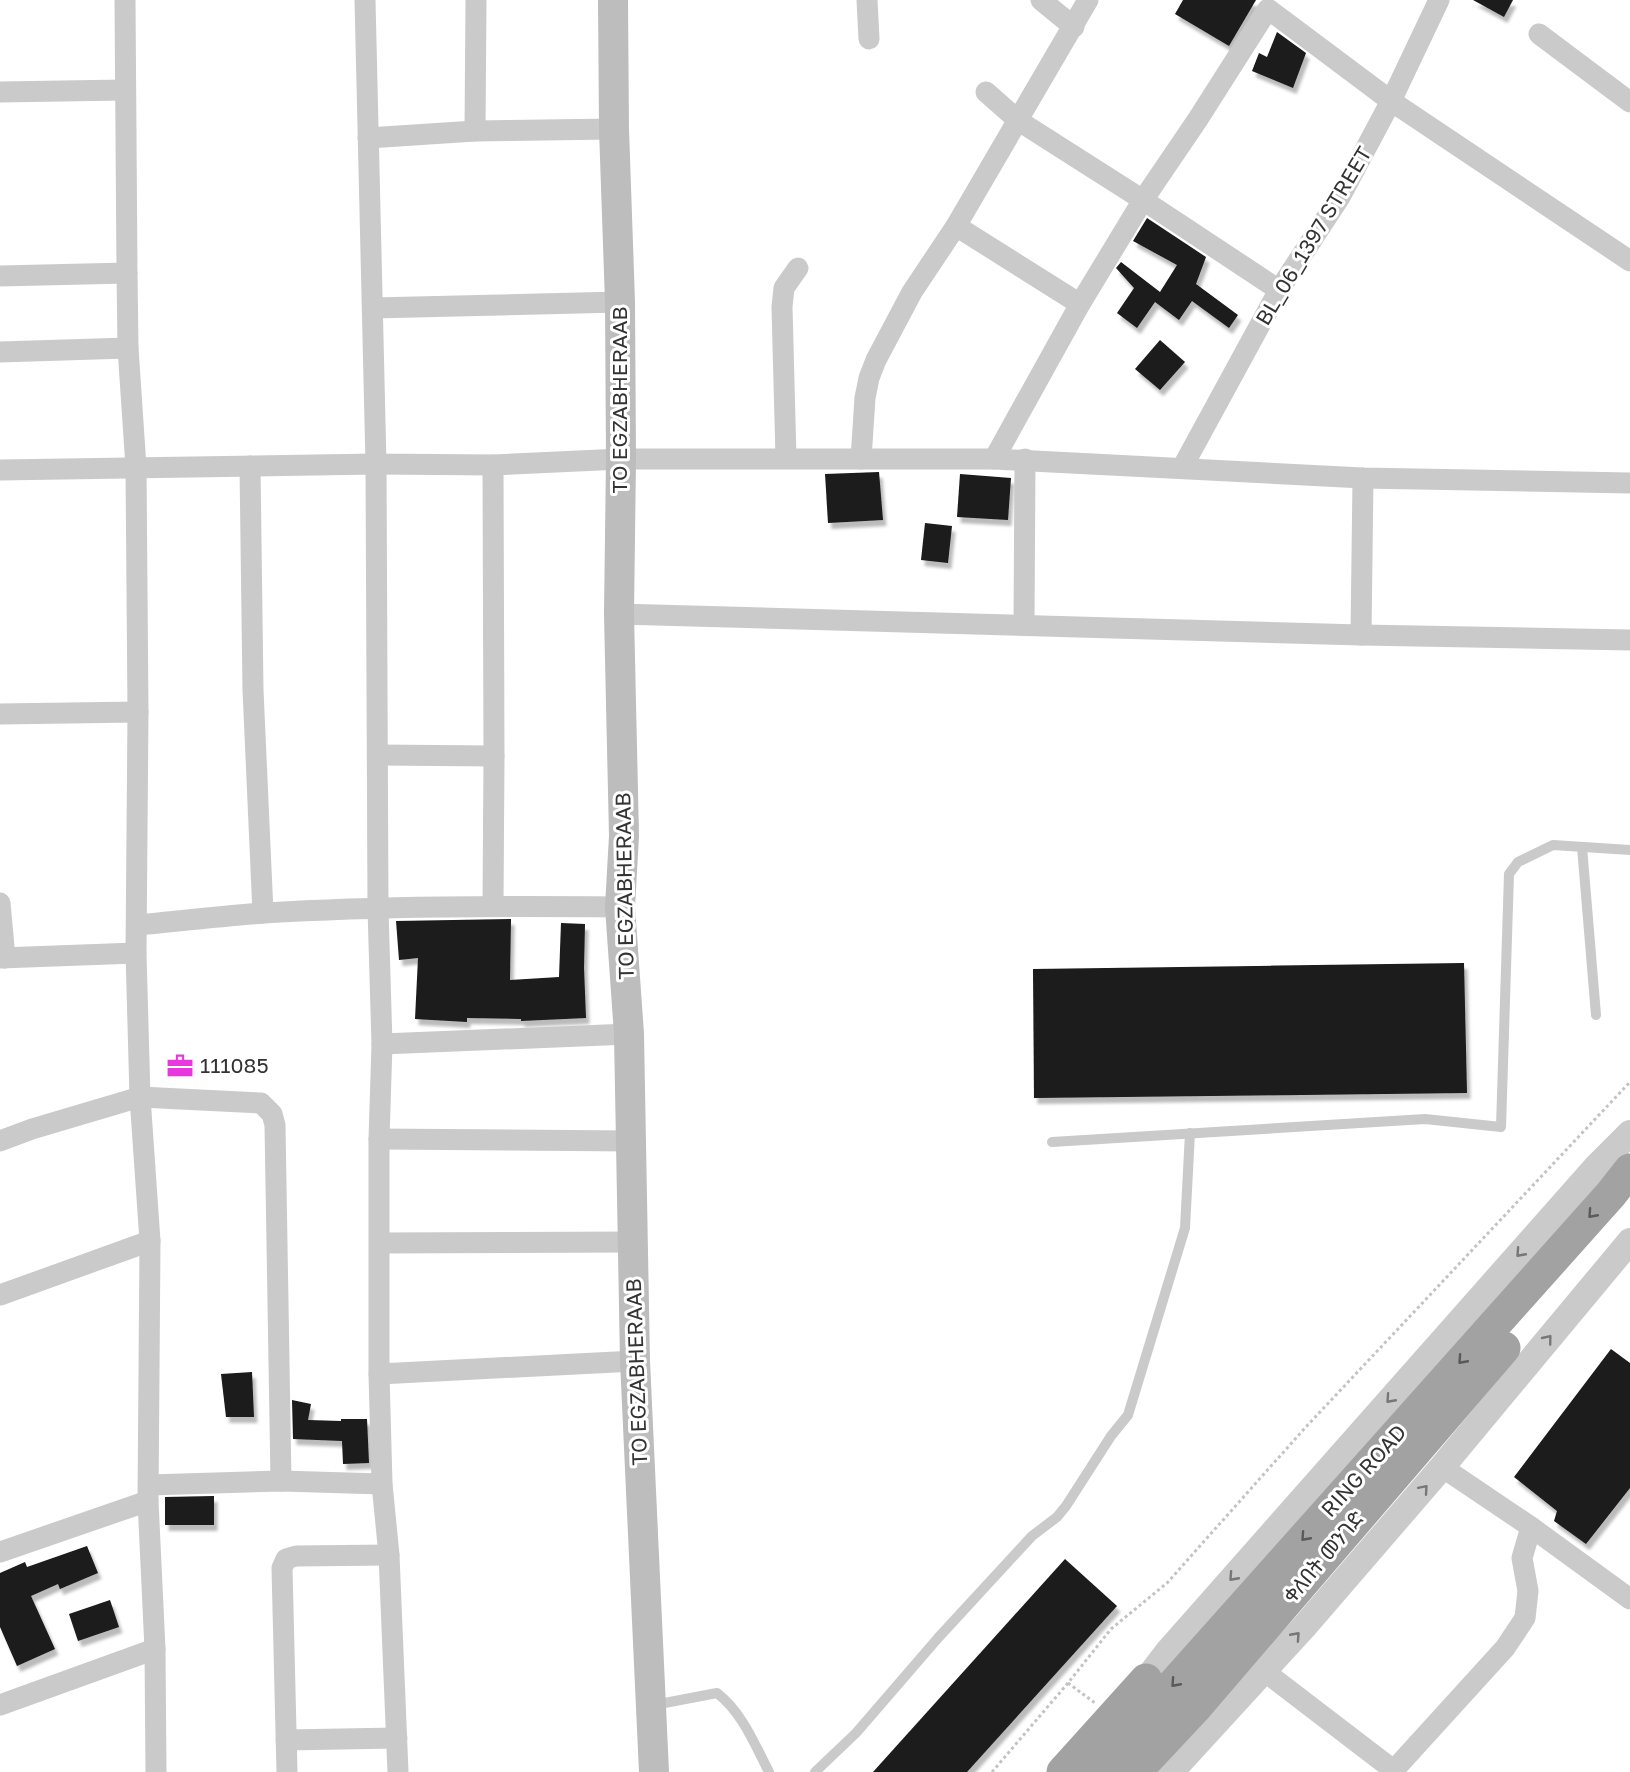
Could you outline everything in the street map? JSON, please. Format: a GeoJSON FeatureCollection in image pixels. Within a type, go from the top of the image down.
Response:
{"type":"FeatureCollection","features":[{"type":"Feature","properties":{"kind":"highway","name":"RING ROAD"},"geometry":{"type":"LineString","coordinates":[[1098,1772],[1630,1170]]}},
{"type":"Feature","properties":{"kind":"highway","name":"ቀለበት መንገድ"},"geometry":{"type":"LineString","coordinates":[[1135,1772],[1195,1708],[1470,1387],[1630,1205]]}},
{"type":"Feature","properties":{"kind":"highway"},"geometry":{"type":"LineString","coordinates":[[1063,1772],[1146,1680]]}},
{"type":"Feature","properties":{"kind":"highway"},"geometry":{"type":"LineString","coordinates":[[1089,1772],[1146,1680]]}},
{"type":"Feature","properties":{"kind":"highway"},"geometry":{"type":"LineString","coordinates":[[1150,1772],[1195,1708]]}},
{"type":"Feature","properties":{"kind":"main road","name":"TO EGZABHERAAB"},"geometry":{"type":"LineString","coordinates":[[613,0],[614,129],[620,302],[619,614],[624,836],[620,907],[629,1034],[635,1361],[654,1772]]}},
{"type":"Feature","properties":{"kind":"street"},"geometry":{"type":"LineString","coordinates":[[125,0],[128,348],[136,468],[138,712],[136,953],[140,1097],[150,1241],[148,1493],[155,1649],[156,1772]]}},
{"type":"Feature","properties":{"kind":"street"},"geometry":{"type":"LineString","coordinates":[[365,0],[376,464],[378,909],[382,1044],[379,1139],[379,1374],[382,1484],[388,1555],[398,1772]]}},
{"type":"Feature","properties":{"kind":"street"},"geometry":{"type":"LineString","coordinates":[[475,131],[476,0]]}},
{"type":"Feature","properties":{"kind":"street"},"geometry":{"type":"LineString","coordinates":[[867,0],[869,39]]}},
{"type":"Feature","properties":{"kind":"street"},"geometry":{"type":"LineString","coordinates":[[1041,0],[1074,27]]}},
{"type":"Feature","properties":{"kind":"street"},"geometry":{"type":"LineString","coordinates":[[861,459],[865,398],[876,360],[912,292],[956,226],[1088,0]]}},
{"type":"Feature","properties":{"kind":"street","name":"BL_06_1397 STREET"},"geometry":{"type":"LineString","coordinates":[[1182,468],[1280,290],[1340,197],[1391,101],[1439,0]]}},
{"type":"Feature","properties":{"kind":"street"},"geometry":{"type":"LineString","coordinates":[[994,459],[1080,304],[1143,200],[1271,5],[1391,101],[1630,261]]}},
{"type":"Feature","properties":{"kind":"street"},"geometry":{"type":"LineString","coordinates":[[1539,34],[1630,102]]}},
{"type":"Feature","properties":{"kind":"street"},"geometry":{"type":"LineString","coordinates":[[0,92],[125,90]]}},
{"type":"Feature","properties":{"kind":"street"},"geometry":{"type":"LineString","coordinates":[[986,92],[1019,121],[1280,290]]}},
{"type":"Feature","properties":{"kind":"street"},"geometry":{"type":"LineString","coordinates":[[368,138],[475,131],[614,129]]}},
{"type":"Feature","properties":{"kind":"street"},"geometry":{"type":"LineString","coordinates":[[956,226],[1080,304]]}},
{"type":"Feature","properties":{"kind":"street"},"geometry":{"type":"LineString","coordinates":[[786,458],[782,308],[784,288],[798,268]]}},
{"type":"Feature","properties":{"kind":"street"},"geometry":{"type":"LineString","coordinates":[[0,276],[127,273]]}},
{"type":"Feature","properties":{"kind":"street"},"geometry":{"type":"LineString","coordinates":[[373,308],[620,302]]}},
{"type":"Feature","properties":{"kind":"street"},"geometry":{"type":"LineString","coordinates":[[0,352],[128,348]]}},
{"type":"Feature","properties":{"kind":"street"},"geometry":{"type":"LineString","coordinates":[[0,470],[376,464],[493,465],[621,459],[1025,459],[1363,478],[1630,483]]}},
{"type":"Feature","properties":{"kind":"street"},"geometry":{"type":"LineString","coordinates":[[1024,624],[1025,459]]}},
{"type":"Feature","properties":{"kind":"street"},"geometry":{"type":"LineString","coordinates":[[493,465],[493,906]]}},
{"type":"Feature","properties":{"kind":"street"},"geometry":{"type":"LineString","coordinates":[[250,466],[253,690],[263,914]]}},
{"type":"Feature","properties":{"kind":"street"},"geometry":{"type":"LineString","coordinates":[[1361,635],[1363,478]]}},
{"type":"Feature","properties":{"kind":"street"},"geometry":{"type":"LineString","coordinates":[[619,614],[1361,635],[1630,639]]}},
{"type":"Feature","properties":{"kind":"street"},"geometry":{"type":"LineString","coordinates":[[0,714],[138,712]]}},
{"type":"Feature","properties":{"kind":"street"},"geometry":{"type":"LineString","coordinates":[[378,755],[494,756]]}},
{"type":"Feature","properties":{"kind":"street"},"geometry":{"type":"LineString","coordinates":[[0,903],[3,958],[136,953]]}},
{"type":"Feature","properties":{"kind":"street"},"geometry":{"type":"LineString","coordinates":[[137,925],[263,914],[378,909],[493,906],[620,907]]}},
{"type":"Feature","properties":{"kind":"street"},"geometry":{"type":"LineString","coordinates":[[382,1044],[629,1034]]}},
{"type":"Feature","properties":{"kind":"street"},"geometry":{"type":"LineString","coordinates":[[0,1141],[32,1129],[140,1097],[261,1103],[272,1114],[275,1125],[281,1481]]}},
{"type":"Feature","properties":{"kind":"street"},"geometry":{"type":"LineString","coordinates":[[1146,1680],[1169,1650],[1595,1168],[1630,1133]]}},
{"type":"Feature","properties":{"kind":"street"},"geometry":{"type":"LineString","coordinates":[[379,1139],[632,1141]]}},
{"type":"Feature","properties":{"kind":"street"},"geometry":{"type":"LineString","coordinates":[[0,1295],[150,1241]]}},
{"type":"Feature","properties":{"kind":"street"},"geometry":{"type":"LineString","coordinates":[[1171,1772],[1304,1628],[1442,1467],[1630,1241]]}},
{"type":"Feature","properties":{"kind":"street"},"geometry":{"type":"LineString","coordinates":[[380,1243],[633,1242]]}},
{"type":"Feature","properties":{"kind":"street"},"geometry":{"type":"LineString","coordinates":[[379,1374],[635,1361]]}},
{"type":"Feature","properties":{"kind":"street"},"geometry":{"type":"LineString","coordinates":[[1442,1467],[1531,1527],[1630,1599]]}},
{"type":"Feature","properties":{"kind":"street"},"geometry":{"type":"LineString","coordinates":[[0,1552],[148,1493],[281,1481],[382,1484]]}},
{"type":"Feature","properties":{"kind":"street"},"geometry":{"type":"LineString","coordinates":[[1264,1671],[1395,1771],[1505,1648],[1525,1618],[1528,1591],[1522,1558],[1531,1527]]}},
{"type":"Feature","properties":{"kind":"street"},"geometry":{"type":"LineString","coordinates":[[287,1772],[282,1568],[286,1558],[388,1555]]}},
{"type":"Feature","properties":{"kind":"street"},"geometry":{"type":"LineString","coordinates":[[0,1705],[155,1649]]}},
{"type":"Feature","properties":{"kind":"street"},"geometry":{"type":"LineString","coordinates":[[286,1740],[397,1738]]}},
{"type":"Feature","properties":{"kind":"lane"},"geometry":{"type":"LineString","coordinates":[[1052,1142],[1425,1119],[1502,1127],[1509,874],[1518,862],[1553,845],[1630,850]]}},
{"type":"Feature","properties":{"kind":"lane"},"geometry":{"type":"LineString","coordinates":[[1582,847],[1596,1015]]}},
{"type":"Feature","properties":{"kind":"lane"},"geometry":{"type":"LineString","coordinates":[[814,1772],[856,1733],[938,1638],[1032,1536],[1057,1517],[1111,1436],[1128,1415],[1185,1228],[1190,1133]]}},
{"type":"Feature","properties":{"kind":"lane"},"geometry":{"type":"LineString","coordinates":[[651,1706],[717,1693],[738,1714],[769,1772]]}},
{"type":"Feature","properties":{"kind":"path"},"geometry":{"type":"LineString","coordinates":[[992,1772],[1111,1629],[1167,1583],[1304,1429],[1630,1082]]}},
{"type":"Feature","properties":{"kind":"path"},"geometry":{"type":"LineString","coordinates":[[1068,1683],[1113,1716]]}},
{"type":"Feature","properties":{"kind":"building"},"geometry":{"type":"Polygon","coordinates":[[[1183,0],[1256,0],[1229,46],[1175,14],[1183,0]]]}},
{"type":"Feature","properties":{"kind":"building"},"geometry":{"type":"Polygon","coordinates":[[[1473,0],[1513,0],[1504,17],[1473,0]]]}},
{"type":"Feature","properties":{"kind":"building"},"geometry":{"type":"Polygon","coordinates":[[[1277,32],[1306,53],[1293,88],[1252,71],[1259,53],[1267,57],[1277,32]]]}},
{"type":"Feature","properties":{"kind":"building"},"geometry":{"type":"Polygon","coordinates":[[[1147,218],[1206,257],[1196,284],[1238,315],[1229,328],[1192,301],[1179,320],[1155,302],[1137,328],[1117,313],[1134,288],[1116,268],[1121,262],[1160,292],[1177,265],[1133,241],[1147,218]]]}},
{"type":"Feature","properties":{"kind":"building"},"geometry":{"type":"Polygon","coordinates":[[[1160,340],[1185,362],[1160,390],[1135,369],[1160,340]]]}},
{"type":"Feature","properties":{"kind":"building"},"geometry":{"type":"Polygon","coordinates":[[[879,472],[883,520],[828,523],[825,474],[879,472]]]}},
{"type":"Feature","properties":{"kind":"building"},"geometry":{"type":"Polygon","coordinates":[[[960,474],[1011,478],[1008,520],[957,517],[960,474]]]}},
{"type":"Feature","properties":{"kind":"building"},"geometry":{"type":"Polygon","coordinates":[[[925,523],[952,526],[948,563],[921,560],[925,523]]]}},
{"type":"Feature","properties":{"kind":"building"},"geometry":{"type":"Polygon","coordinates":[[[511,919],[510,980],[559,977],[561,923],[585,924],[586,1018],[521,1021],[521,1019],[467,1018],[467,1022],[415,1019],[418,958],[399,960],[396,921],[511,919]]]}},
{"type":"Feature","properties":{"kind":"building"},"geometry":{"type":"Polygon","coordinates":[[[1464,963],[1467,1093],[1034,1098],[1033,969],[1464,963]]]}},
{"type":"Feature","properties":{"kind":"building"},"geometry":{"type":"Polygon","coordinates":[[[1611,1349],[1630,1363],[1630,1488],[1586,1544],[1554,1521],[1557,1511],[1514,1477],[1611,1349]]]}},
{"type":"Feature","properties":{"kind":"building"},"geometry":{"type":"Polygon","coordinates":[[[252,1372],[254,1417],[226,1417],[221,1374],[252,1372]]]}},
{"type":"Feature","properties":{"kind":"building"},"geometry":{"type":"Polygon","coordinates":[[[292,1400],[311,1404],[308,1420],[367,1419],[369,1463],[343,1464],[342,1441],[293,1439],[292,1400]]]}},
{"type":"Feature","properties":{"kind":"building"},"geometry":{"type":"Polygon","coordinates":[[[214,1496],[214,1525],[165,1525],[165,1497],[214,1496]]]}},
{"type":"Feature","properties":{"kind":"building"},"geometry":{"type":"Polygon","coordinates":[[[87,1546],[98,1573],[60,1589],[58,1584],[31,1596],[55,1649],[17,1666],[0,1627],[0,1573],[25,1562],[27,1567],[87,1546]]]}},
{"type":"Feature","properties":{"kind":"building"},"geometry":{"type":"Polygon","coordinates":[[[1065,1559],[1117,1606],[967,1772],[873,1772],[1065,1559]]]}},
{"type":"Feature","properties":{"kind":"building"},"geometry":{"type":"Polygon","coordinates":[[[110,1600],[119,1627],[78,1641],[69,1614],[110,1600]]]}},
{"type":"Feature","properties":{"kind":"place","name":"111085"},"geometry":{"type":"Point","coordinates":[180,1066]}}]}
